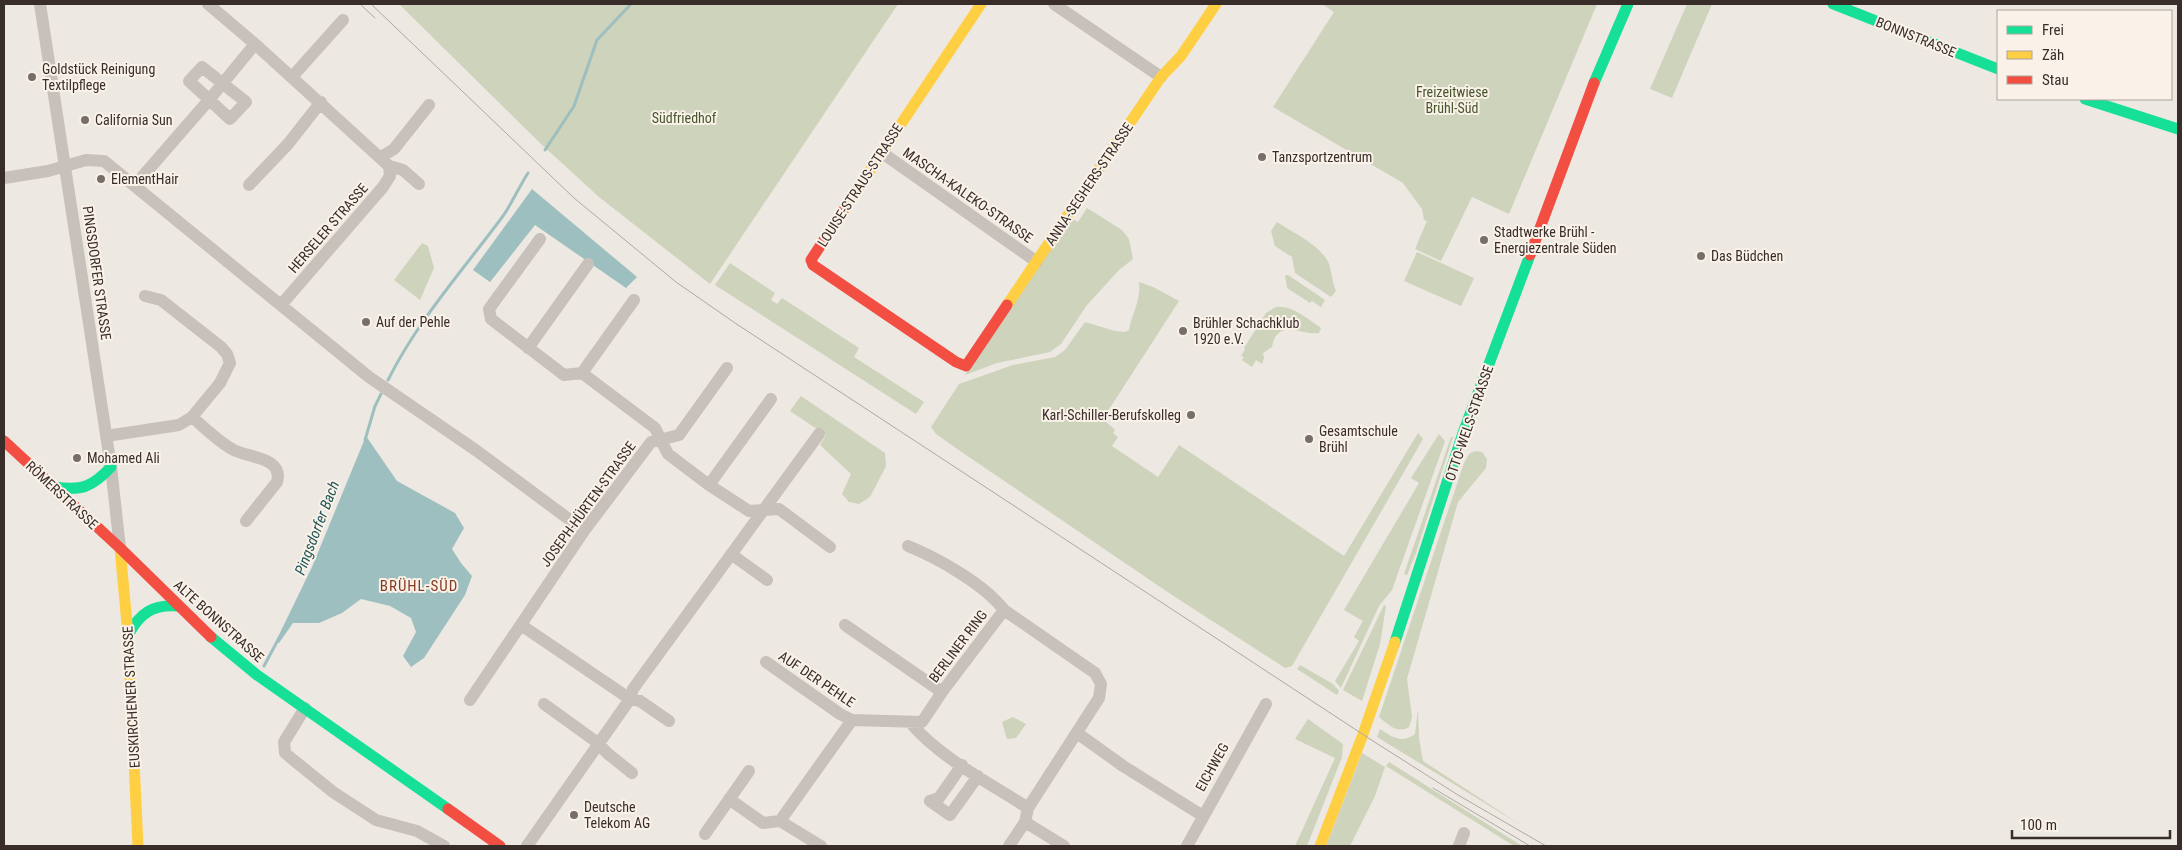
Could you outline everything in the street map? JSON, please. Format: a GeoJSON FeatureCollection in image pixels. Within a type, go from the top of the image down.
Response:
{"type":"FeatureCollection","features":[{"type":"Feature","properties":{"kind":"street","name":"PINGSDORFER STRASSE"},"geometry":{"type":"LineString","coordinates":[[40,4],[111,468],[120,548]]}},
{"type":"Feature","properties":{"kind":"street"},"geometry":{"type":"LineString","coordinates":[[208,4],[321,102],[385,161],[403,170],[419,184]]}},
{"type":"Feature","properties":{"kind":"street","name":"LOUISE-STRAUS-STRASSE"},"geometry":{"type":"LineString","coordinates":[[966,366],[956,362],[814,266],[811,260],[981,4]]}},
{"type":"Feature","properties":{"kind":"street"},"geometry":{"type":"LineString","coordinates":[[1054,4],[1160,77]]}},
{"type":"Feature","properties":{"kind":"street","name":"ANNA-SEGHERS-STRASSE"},"geometry":{"type":"LineString","coordinates":[[966,366],[1160,77],[1181,56],[1216,4]]}},
{"type":"Feature","properties":{"kind":"street","name":"OTTO-WELS-STRASSE"},"geometry":{"type":"LineString","coordinates":[[1320,846],[1362,737],[1401,625],[1463,433],[1591,91],[1628,4]]}},
{"type":"Feature","properties":{"kind":"street","name":"BONNSTRASSE"},"geometry":{"type":"LineString","coordinates":[[1833,4],[1997,69]]}},
{"type":"Feature","properties":{"kind":"street"},"geometry":{"type":"LineString","coordinates":[[292,77],[343,20]]}},
{"type":"Feature","properties":{"kind":"street"},"geometry":{"type":"LineString","coordinates":[[135,185],[209,100],[254,44]]}},
{"type":"Feature","properties":{"kind":"street"},"geometry":{"type":"LineString","coordinates":[[202,67],[222,84],[246,102],[230,119],[189,81],[202,67]]}},
{"type":"Feature","properties":{"kind":"street"},"geometry":{"type":"LineString","coordinates":[[2087,100],[2178,129]]}},
{"type":"Feature","properties":{"kind":"street"},"geometry":{"type":"LineString","coordinates":[[249,186],[278,155],[321,102]]}},
{"type":"Feature","properties":{"kind":"street"},"geometry":{"type":"LineString","coordinates":[[385,161],[429,105]]}},
{"type":"Feature","properties":{"kind":"street","name":"MASCHA-KALEKO-STRASSE"},"geometry":{"type":"LineString","coordinates":[[881,152],[1037,262]]}},
{"type":"Feature","properties":{"kind":"street"},"geometry":{"type":"LineString","coordinates":[[4,178],[48,171],[86,160],[104,162],[135,185],[369,377],[459,441],[477,451],[574,523]]}},
{"type":"Feature","properties":{"kind":"street","name":"HERSELER STRASSE"},"geometry":{"type":"LineString","coordinates":[[281,305],[383,187],[390,176],[385,161]]}},
{"type":"Feature","properties":{"kind":"street"},"geometry":{"type":"LineString","coordinates":[[540,239],[489,309],[491,319],[564,375],[582,373],[655,428],[668,454],[709,485],[749,511],[779,509],[830,547]]}},
{"type":"Feature","properties":{"kind":"street"},"geometry":{"type":"LineString","coordinates":[[528,348],[588,264]]}},
{"type":"Feature","properties":{"kind":"street"},"geometry":{"type":"LineString","coordinates":[[106,436],[179,425],[192,417],[220,383],[230,363],[227,354],[221,347],[161,300],[146,296]]}},
{"type":"Feature","properties":{"kind":"street"},"geometry":{"type":"LineString","coordinates":[[582,373],[634,300]]}},
{"type":"Feature","properties":{"kind":"street","name":"JOSEPH-HÜRTEN-STRASSE"},"geometry":{"type":"LineString","coordinates":[[470,700],[584,531],[651,442],[678,435],[727,368]]}},
{"type":"Feature","properties":{"kind":"street"},"geometry":{"type":"LineString","coordinates":[[709,485],[771,400]]}},
{"type":"Feature","properties":{"kind":"street"},"geometry":{"type":"LineString","coordinates":[[192,417],[233,450],[264,459],[276,470],[277,482],[246,522]]}},
{"type":"Feature","properties":{"kind":"street"},"geometry":{"type":"LineString","coordinates":[[527,846],[630,699],[633,689],[819,434]]}},
{"type":"Feature","properties":{"kind":"street","name":"RÖMERSTRASSE"},"geometry":{"type":"LineString","coordinates":[[4,441],[120,548]]}},
{"type":"Feature","properties":{"kind":"street"},"geometry":{"type":"LineString","coordinates":[[55,488],[72,490],[89,487],[111,468]]}},
{"type":"Feature","properties":{"kind":"street"},"geometry":{"type":"LineString","coordinates":[[908,546],[931,555],[994,597],[1004,610]]}},
{"type":"Feature","properties":{"kind":"street","name":"ALTE BONNSTRASSE"},"geometry":{"type":"LineString","coordinates":[[120,548],[178,606],[257,675],[500,846]]}},
{"type":"Feature","properties":{"kind":"street","name":"EUSKIRCHENER STRASSE"},"geometry":{"type":"LineString","coordinates":[[120,548],[128,635],[138,846]]}},
{"type":"Feature","properties":{"kind":"street"},"geometry":{"type":"LineString","coordinates":[[731,554],[767,580]]}},
{"type":"Feature","properties":{"kind":"street"},"geometry":{"type":"LineString","coordinates":[[128,635],[135,621],[144,612],[164,604],[178,606]]}},
{"type":"Feature","properties":{"kind":"street","name":"BERLINER RING"},"geometry":{"type":"LineString","coordinates":[[910,722],[922,722],[942,692],[1004,610],[1095,674],[1101,684],[1099,698],[1028,808],[1025,822],[1009,846]]}},
{"type":"Feature","properties":{"kind":"street"},"geometry":{"type":"LineString","coordinates":[[521,625],[630,699],[640,701],[669,720]]}},
{"type":"Feature","properties":{"kind":"street"},"geometry":{"type":"LineString","coordinates":[[845,625],[942,692]]}},
{"type":"Feature","properties":{"kind":"street","name":"AUF DER PEHLE"},"geometry":{"type":"LineString","coordinates":[[766,662],[840,714],[852,720]]}},
{"type":"Feature","properties":{"kind":"street"},"geometry":{"type":"LineString","coordinates":[[544,704],[598,743],[606,753],[632,773]]}},
{"type":"Feature","properties":{"kind":"street","name":"EICHWEG"},"geometry":{"type":"LineString","coordinates":[[1187,846],[1266,704]]}},
{"type":"Feature","properties":{"kind":"street"},"geometry":{"type":"LineString","coordinates":[[305,708],[284,742],[285,752],[291,758],[333,792],[376,820],[417,831],[444,846]]}},
{"type":"Feature","properties":{"kind":"street"},"geometry":{"type":"LineString","coordinates":[[780,821],[852,720],[910,722],[920,734],[962,765],[1028,808]]}},
{"type":"Feature","properties":{"kind":"street"},"geometry":{"type":"LineString","coordinates":[[1077,733],[1123,766],[1203,816]]}},
{"type":"Feature","properties":{"kind":"street"},"geometry":{"type":"LineString","coordinates":[[962,765],[939,798],[930,801],[950,815],[978,776]]}},
{"type":"Feature","properties":{"kind":"street"},"geometry":{"type":"LineString","coordinates":[[706,834],[748,771]]}},
{"type":"Feature","properties":{"kind":"street"},"geometry":{"type":"LineString","coordinates":[[729,800],[763,822],[780,821],[821,846]]}},
{"type":"Feature","properties":{"kind":"street"},"geometry":{"type":"LineString","coordinates":[[1025,822],[1064,846]]}},
{"type":"Feature","properties":{"kind":"street"},"geometry":{"type":"LineString","coordinates":[[1459,846],[1464,833]]}},
{"type":"Feature","properties":{"kind":"green space","name":"Südfriedhof"},"geometry":{"type":"Polygon","coordinates":[[[399,4],[898,4],[710,284],[599,197],[540,143],[399,4]]]}},
{"type":"Feature","properties":{"kind":"green space","name":"Freizeitwiese Brühl-Süd"},"geometry":{"type":"Polygon","coordinates":[[[1322,4],[1597,4],[1509,214],[1472,197],[1441,261],[1415,249],[1427,221],[1424,220],[1422,209],[1403,183],[1273,107],[1334,12],[1322,4]]]}},
{"type":"Feature","properties":{"kind":"green space"},"geometry":{"type":"Polygon","coordinates":[[[1687,4],[1712,4],[1672,98],[1650,89],[1687,4]]]}},
{"type":"Feature","properties":{"kind":"green space"},"geometry":{"type":"Polygon","coordinates":[[[1087,208],[1122,230],[1129,239],[1133,259],[1119,270],[1087,305],[1061,344],[1050,352],[997,363],[965,375],[1071,218],[1078,222],[1087,208]]]}},
{"type":"Feature","properties":{"kind":"green space"},"geometry":{"type":"Polygon","coordinates":[[[1277,222],[1313,245],[1325,257],[1329,264],[1336,291],[1331,297],[1295,273],[1292,257],[1275,246],[1271,231],[1277,222]]]}},
{"type":"Feature","properties":{"kind":"green space"},"geometry":{"type":"Polygon","coordinates":[[[422,243],[428,246],[434,268],[420,300],[394,280],[422,243]]]}},
{"type":"Feature","properties":{"kind":"green space"},"geometry":{"type":"Polygon","coordinates":[[[1417,252],[1474,278],[1461,306],[1404,281],[1417,252]]]}},
{"type":"Feature","properties":{"kind":"green space"},"geometry":{"type":"Polygon","coordinates":[[[730,263],[775,293],[771,300],[777,304],[782,298],[859,348],[854,357],[924,402],[916,414],[715,285],[730,263]]]}},
{"type":"Feature","properties":{"kind":"green space"},"geometry":{"type":"Polygon","coordinates":[[[1285,275],[1288,275],[1325,300],[1321,307],[1312,301],[1310,303],[1287,288],[1285,275]]]}},
{"type":"Feature","properties":{"kind":"green space"},"geometry":{"type":"Polygon","coordinates":[[[1139,282],[1179,301],[1106,414],[1105,421],[1115,430],[1113,433],[1118,437],[1112,446],[1158,477],[1179,445],[1344,556],[1418,433],[1423,439],[1292,666],[1285,668],[1172,595],[963,453],[936,434],[931,427],[959,384],[1013,365],[1055,357],[1065,350],[1085,322],[1115,331],[1125,332],[1129,330],[1138,301],[1139,282]]]}},
{"type":"Feature","properties":{"kind":"green space"},"geometry":{"type":"Polygon","coordinates":[[[1276,307],[1288,308],[1300,313],[1321,328],[1319,333],[1285,330],[1279,333],[1272,347],[1263,353],[1262,364],[1256,360],[1252,367],[1242,360],[1244,357],[1241,356],[1244,348],[1266,313],[1276,307]]]}},
{"type":"Feature","properties":{"kind":"green space"},"geometry":{"type":"Polygon","coordinates":[[[801,396],[885,453],[886,466],[870,497],[859,504],[849,502],[842,494],[851,474],[820,445],[826,435],[790,411],[801,396]]]}},
{"type":"Feature","properties":{"kind":"green space"},"geometry":{"type":"Polygon","coordinates":[[[1439,434],[1445,441],[1392,590],[1379,606],[1341,688],[1335,681],[1359,641],[1354,637],[1363,621],[1344,610],[1419,483],[1411,478],[1439,434]]]}},
{"type":"Feature","properties":{"kind":"green space"},"geometry":{"type":"Polygon","coordinates":[[[1451,437],[1453,437],[1416,553],[1407,575],[1404,574],[1451,437]]]}},
{"type":"Feature","properties":{"kind":"green space"},"geometry":{"type":"Polygon","coordinates":[[[1475,451],[1482,452],[1487,459],[1486,468],[1458,502],[1407,679],[1412,717],[1409,727],[1401,730],[1397,729],[1379,717],[1464,463],[1469,454],[1475,451]]]}},
{"type":"Feature","properties":{"kind":"green space"},"geometry":{"type":"Polygon","coordinates":[[[1384,605],[1386,606],[1380,644],[1362,701],[1343,690],[1384,605]]]}},
{"type":"Feature","properties":{"kind":"green space"},"geometry":{"type":"Polygon","coordinates":[[[1300,665],[1333,684],[1339,691],[1337,695],[1297,669],[1300,665]]]}},
{"type":"Feature","properties":{"kind":"green space"},"geometry":{"type":"Polygon","coordinates":[[[1418,709],[1419,738],[1423,761],[1524,827],[1377,737],[1380,729],[1393,737],[1401,739],[1406,739],[1415,734],[1418,709]]]}},
{"type":"Feature","properties":{"kind":"green space"},"geometry":{"type":"Polygon","coordinates":[[[1013,717],[1026,724],[1016,738],[1007,739],[1002,722],[1013,717]]]}},
{"type":"Feature","properties":{"kind":"green space"},"geometry":{"type":"Polygon","coordinates":[[[1308,719],[1343,744],[1342,757],[1307,846],[1295,846],[1335,758],[1295,739],[1308,719]]]}},
{"type":"Feature","properties":{"kind":"green space"},"geometry":{"type":"Polygon","coordinates":[[[1362,753],[1385,767],[1375,796],[1350,846],[1326,846],[1362,753]]]}},
{"type":"Feature","properties":{"kind":"green space"},"geometry":{"type":"Polygon","coordinates":[[[1389,762],[1522,846],[1514,846],[1386,766],[1389,762]]]}},
{"type":"Feature","properties":{"kind":"water"},"geometry":{"type":"Polygon","coordinates":[[[532,189],[637,277],[626,288],[535,225],[490,282],[473,270],[532,189]]]}},
{"type":"Feature","properties":{"kind":"water"},"geometry":{"type":"Polygon","coordinates":[[[366,436],[397,481],[455,513],[464,528],[452,549],[472,576],[465,595],[424,658],[411,667],[403,656],[416,632],[411,618],[390,606],[361,599],[342,613],[319,623],[293,623],[279,643],[276,641],[312,567],[366,436]]]}},
{"type":"Feature","properties":{"kind":"waterway","name":"Pingsdorfer Bach"},"geometry":{"type":"LineString","coordinates":[[545,150],[574,106],[597,40],[631,4]]}},
{"type":"Feature","properties":{"kind":"waterway","name":"Pingsdorfer Bach"},"geometry":{"type":"LineString","coordinates":[[388,380],[427,316],[503,216],[528,173]]}},
{"type":"Feature","properties":{"kind":"waterway","name":"Pingsdorfer Bach"},"geometry":{"type":"LineString","coordinates":[[365,440],[375,406],[381,394]]}},
{"type":"Feature","properties":{"kind":"waterway","name":"Pingsdorfer Bach"},"geometry":{"type":"LineString","coordinates":[[264,666],[279,638]]}},
{"type":"Feature","properties":{"kind":"tram line"},"geometry":{"type":"LineString","coordinates":[[360,4],[375,18]]}},
{"type":"Feature","properties":{"kind":"tram line"},"geometry":{"type":"LineString","coordinates":[[371,4],[574,198],[676,282],[735,323],[1373,741],[1458,795],[1546,846]]}},
{"type":"Feature","properties":{"kind":"tram line"},"geometry":{"type":"LineString","coordinates":[[1433,788],[1530,846]]}},
{"type":"Feature","properties":{"kind":"traffic: fast"},"geometry":{"type":"LineString","coordinates":[[1594,83],[1628,4]]}},
{"type":"Feature","properties":{"kind":"traffic: fast"},"geometry":{"type":"LineString","coordinates":[[1833,4],[1997,69]]}},
{"type":"Feature","properties":{"kind":"traffic: fast"},"geometry":{"type":"LineString","coordinates":[[2088,100],[2178,129]]}},
{"type":"Feature","properties":{"kind":"traffic: fast"},"geometry":{"type":"LineString","coordinates":[[1395,642],[1463,433],[1530,255]]}},
{"type":"Feature","properties":{"kind":"traffic: fast"},"geometry":{"type":"LineString","coordinates":[[55,487],[80,488],[86,486],[98,479],[111,467]]}},
{"type":"Feature","properties":{"kind":"traffic: fast"},"geometry":{"type":"LineString","coordinates":[[128,635],[137,621],[154,608],[178,606]]}},
{"type":"Feature","properties":{"kind":"traffic: fast"},"geometry":{"type":"LineString","coordinates":[[211,637],[257,675],[448,809]]}},
{"type":"Feature","properties":{"kind":"traffic: slow"},"geometry":{"type":"LineString","coordinates":[[843,211],[981,4]]}},
{"type":"Feature","properties":{"kind":"traffic: slow"},"geometry":{"type":"LineString","coordinates":[[1007,305],[1161,77],[1181,56],[1216,4]]}},
{"type":"Feature","properties":{"kind":"traffic: slow"},"geometry":{"type":"LineString","coordinates":[[120,548],[128,635],[138,846]]}},
{"type":"Feature","properties":{"kind":"traffic: slow"},"geometry":{"type":"LineString","coordinates":[[1320,846],[1362,737],[1395,642]]}},
{"type":"Feature","properties":{"kind":"traffic: jam"},"geometry":{"type":"LineString","coordinates":[[1530,255],[1594,83]]}},
{"type":"Feature","properties":{"kind":"traffic: jam"},"geometry":{"type":"LineString","coordinates":[[843,211],[811,260],[813,265],[956,362],[966,366],[1007,305]]}},
{"type":"Feature","properties":{"kind":"traffic: jam"},"geometry":{"type":"LineString","coordinates":[[4,441],[120,548],[211,637]]}},
{"type":"Feature","properties":{"kind":"traffic: jam"},"geometry":{"type":"LineString","coordinates":[[448,809],[500,846]]}},
{"type":"Feature","properties":{"kind":"place","name":"Goldstück Reinigung Textilpflege"},"geometry":{"type":"Point","coordinates":[32,77]}},
{"type":"Feature","properties":{"kind":"place","name":"California Sun"},"geometry":{"type":"Point","coordinates":[85,120]}},
{"type":"Feature","properties":{"kind":"place","name":"Tanzsportzentrum"},"geometry":{"type":"Point","coordinates":[1262,157]}},
{"type":"Feature","properties":{"kind":"place","name":"ElementHair"},"geometry":{"type":"Point","coordinates":[101,179]}},
{"type":"Feature","properties":{"kind":"place","name":"Stadtwerke Brühl - Energiezentrale Süden"},"geometry":{"type":"Point","coordinates":[1484,240]}},
{"type":"Feature","properties":{"kind":"place","name":"Das Büdchen"},"geometry":{"type":"Point","coordinates":[1701,256]}},
{"type":"Feature","properties":{"kind":"place","name":"Auf der Pehle"},"geometry":{"type":"Point","coordinates":[366,322]}},
{"type":"Feature","properties":{"kind":"place","name":"Brühler Schachklub 1920 e.V."},"geometry":{"type":"Point","coordinates":[1183,331]}},
{"type":"Feature","properties":{"kind":"place","name":"Karl-Schiller-Berufskolleg"},"geometry":{"type":"Point","coordinates":[1191,415]}},
{"type":"Feature","properties":{"kind":"place","name":"Gesamtschule Brühl"},"geometry":{"type":"Point","coordinates":[1309,439]}},
{"type":"Feature","properties":{"kind":"place","name":"Mohamed Ali"},"geometry":{"type":"Point","coordinates":[77,458]}},
{"type":"Feature","properties":{"kind":"place","name":"Deutsche Telekom AG"},"geometry":{"type":"Point","coordinates":[574,815]}},
{"type":"Feature","properties":{"kind":"district","name":"BRÜHL-SÜD"},"geometry":{"type":"Point","coordinates":[419,586]}}]}
